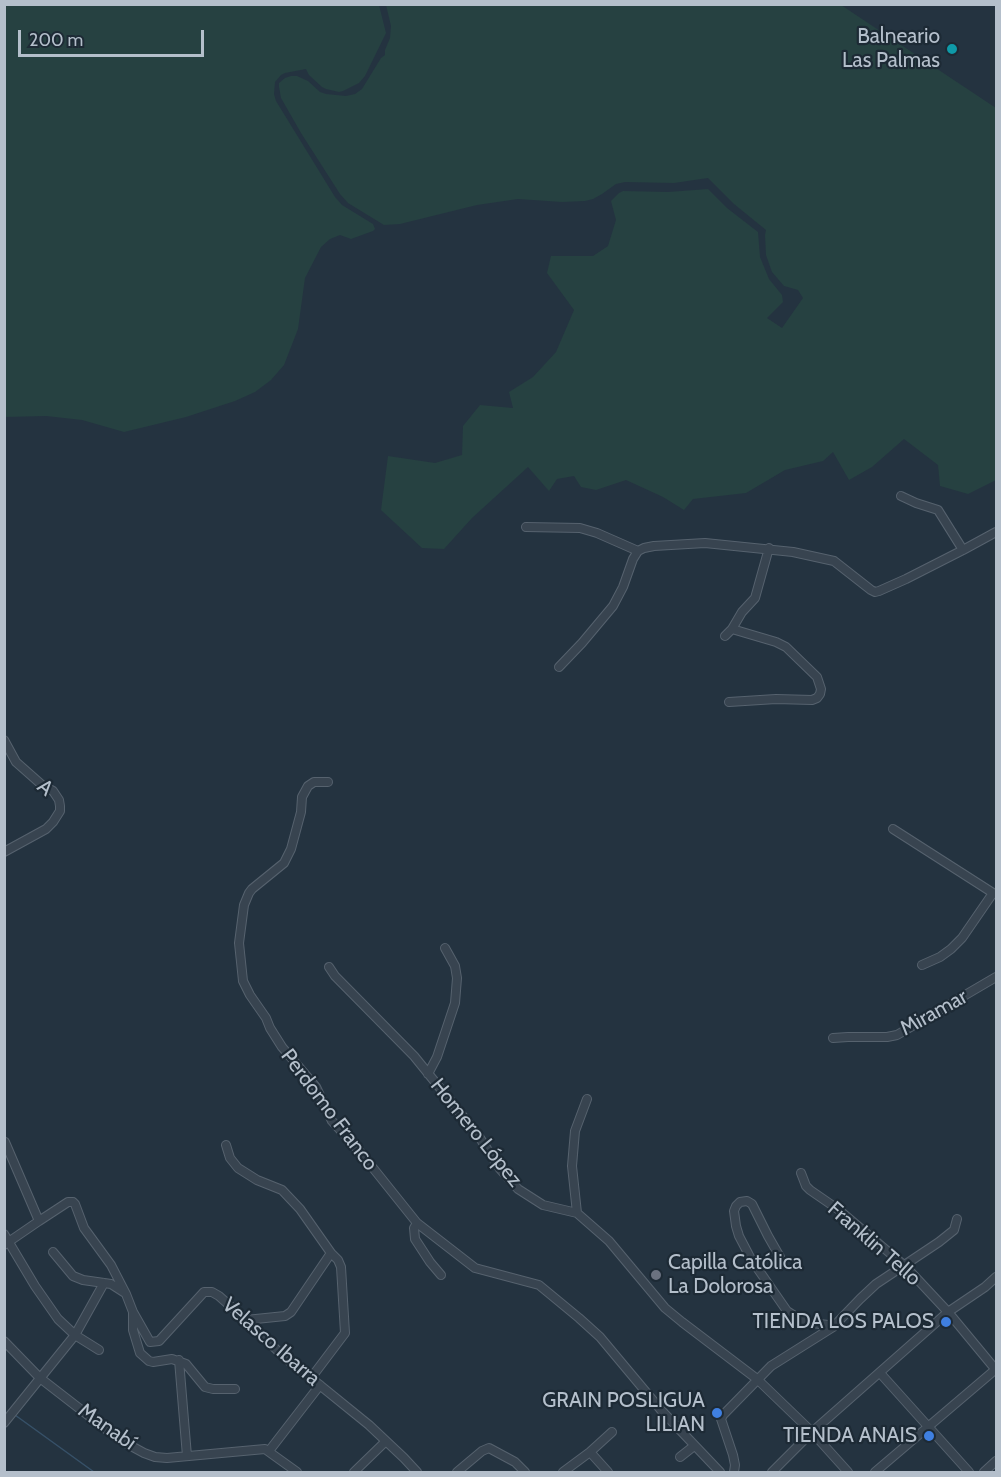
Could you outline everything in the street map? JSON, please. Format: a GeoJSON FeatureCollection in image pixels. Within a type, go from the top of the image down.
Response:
{"type":"FeatureCollection","features":[{"type":"Feature","properties":{"kind":"street"},"geometry":{"type":"LineString","coordinates":[[902,496],[938,510],[963,550]]}},
{"type":"Feature","properties":{"kind":"street"},"geometry":{"type":"LineString","coordinates":[[526,527],[580,528],[638,551]]}},
{"type":"Feature","properties":{"kind":"street"},"geometry":{"type":"LineString","coordinates":[[559,667],[613,606],[633,559],[638,551],[644,548],[705,543],[793,552],[834,561],[875,592],[906,579],[996,532]]}},
{"type":"Feature","properties":{"kind":"street"},"geometry":{"type":"LineString","coordinates":[[725,636],[732,629],[740,614],[755,598],[769,548]]}},
{"type":"Feature","properties":{"kind":"street"},"geometry":{"type":"LineString","coordinates":[[729,702],[776,699],[812,700],[817,698],[821,689],[817,677],[786,647],[732,629]]}},
{"type":"Feature","properties":{"kind":"street","name":"A"},"geometry":{"type":"LineString","coordinates":[[4,740],[16,762],[42,785],[53,791],[60,806],[58,816],[46,829],[4,852]]}},
{"type":"Feature","properties":{"kind":"street","name":"Perdomo Franco"},"geometry":{"type":"LineString","coordinates":[[328,782],[314,782],[308,786],[302,797],[301,812],[291,849],[284,862],[252,889],[244,905],[238,943],[243,981],[250,995],[282,1047],[316,1087],[332,1121],[417,1223],[475,1268],[539,1285],[579,1318],[600,1337],[661,1410],[720,1473]]}},
{"type":"Feature","properties":{"kind":"street"},"geometry":{"type":"LineString","coordinates":[[893,829],[995,893],[962,938],[951,949],[922,965]]}},
{"type":"Feature","properties":{"kind":"street"},"geometry":{"type":"LineString","coordinates":[[428,1074],[437,1057],[455,1003],[457,978],[455,966],[445,948]]}},
{"type":"Feature","properties":{"kind":"street","name":"Homero López"},"geometry":{"type":"LineString","coordinates":[[329,967],[335,976],[414,1056],[478,1135],[500,1169],[518,1189],[543,1205],[576,1213],[609,1241],[665,1308],[757,1379],[812,1432],[848,1473]]}},
{"type":"Feature","properties":{"kind":"street","name":"Miramar"},"geometry":{"type":"LineString","coordinates":[[833,1038],[897,1035],[996,977]]}},
{"type":"Feature","properties":{"kind":"street"},"geometry":{"type":"LineString","coordinates":[[576,1213],[572,1166],[575,1131],[587,1099]]}},
{"type":"Feature","properties":{"kind":"street"},"geometry":{"type":"LineString","coordinates":[[5,1142],[39,1221]]}},
{"type":"Feature","properties":{"kind":"street"},"geometry":{"type":"LineString","coordinates":[[226,1145],[230,1158],[238,1168],[257,1180],[282,1190],[300,1209],[341,1267],[346,1330],[311,1378]]}},
{"type":"Feature","properties":{"kind":"street","name":"Franklin Tello"},"geometry":{"type":"LineString","coordinates":[[801,1173],[810,1190],[839,1210],[905,1266],[996,1369]]}},
{"type":"Feature","properties":{"kind":"street"},"geometry":{"type":"LineString","coordinates":[[780,1257],[752,1204],[747,1201],[740,1202],[734,1211],[740,1236],[751,1259],[787,1311],[804,1322],[833,1327]]}},
{"type":"Feature","properties":{"kind":"street"},"geometry":{"type":"LineString","coordinates":[[99,1350],[75,1335],[58,1319],[6,1240],[68,1202],[75,1204],[84,1228],[111,1265],[126,1294],[133,1311],[137,1348],[143,1357],[153,1362],[179,1360],[190,1368],[205,1387],[235,1389]]}},
{"type":"Feature","properties":{"kind":"street"},"geometry":{"type":"LineString","coordinates":[[734,1473],[732,1447],[721,1419],[723,1415],[771,1366],[833,1327],[876,1284],[954,1230],[957,1219]]}},
{"type":"Feature","properties":{"kind":"street"},"geometry":{"type":"LineString","coordinates":[[417,1223],[414,1228],[415,1239],[441,1275]]}},
{"type":"Feature","properties":{"kind":"street"},"geometry":{"type":"LineString","coordinates":[[53,1252],[73,1276],[83,1280],[111,1284],[126,1294]]}},
{"type":"Feature","properties":{"kind":"street"},"geometry":{"type":"LineString","coordinates":[[246,1320],[285,1316],[291,1312],[331,1253]]}},
{"type":"Feature","properties":{"kind":"street"},"geometry":{"type":"LineString","coordinates":[[772,1473],[812,1432],[948,1312],[996,1277]]}},
{"type":"Feature","properties":{"kind":"street"},"geometry":{"type":"LineString","coordinates":[[4,1423],[75,1335],[104,1283]]}},
{"type":"Feature","properties":{"kind":"street","name":"Velasco Ibarra"},"geometry":{"type":"LineString","coordinates":[[133,1311],[150,1341],[159,1341],[204,1292],[212,1292],[246,1320],[284,1358],[320,1384],[386,1441],[417,1473]]}},
{"type":"Feature","properties":{"kind":"street","name":"Manabí"},"geometry":{"type":"LineString","coordinates":[[4,1341],[40,1378],[120,1440],[155,1457],[269,1450]]}},
{"type":"Feature","properties":{"kind":"street"},"geometry":{"type":"LineString","coordinates":[[179,1360],[187,1456]]}},
{"type":"Feature","properties":{"kind":"street"},"geometry":{"type":"LineString","coordinates":[[875,1473],[996,1369]]}},
{"type":"Feature","properties":{"kind":"street"},"geometry":{"type":"LineString","coordinates":[[880,1373],[969,1473]]}},
{"type":"Feature","properties":{"kind":"street"},"geometry":{"type":"LineString","coordinates":[[297,1473],[269,1450],[320,1384]]}},
{"type":"Feature","properties":{"kind":"street"},"geometry":{"type":"LineString","coordinates":[[563,1473],[612,1432]]}},
{"type":"Feature","properties":{"kind":"street"},"geometry":{"type":"LineString","coordinates":[[354,1473],[386,1441]]}},
{"type":"Feature","properties":{"kind":"street"},"geometry":{"type":"LineString","coordinates":[[680,1457],[694,1446]]}},
{"type":"Feature","properties":{"kind":"street"},"geometry":{"type":"LineString","coordinates":[[456,1473],[482,1451],[489,1448],[515,1462],[525,1473]]}},
{"type":"Feature","properties":{"kind":"street"},"geometry":{"type":"LineString","coordinates":[[590,1452],[608,1473]]}},
{"type":"Feature","properties":{"kind":"street"},"geometry":{"type":"LineString","coordinates":[[984,1473],[996,1461]]}},
{"type":"Feature","properties":{"kind":"green space"},"geometry":{"type":"Polygon","coordinates":[[[4,5],[379,5],[386,33],[365,76],[359,83],[339,92],[326,89],[309,75],[306,69],[285,73],[275,82],[276,101],[335,197],[342,205],[373,224],[375,229],[351,239],[340,235],[330,239],[321,247],[305,278],[298,329],[284,365],[271,380],[255,392],[186,417],[124,432],[82,420],[46,416],[5,417],[4,5]]]}},
{"type":"Feature","properties":{"kind":"green space"},"geometry":{"type":"Polygon","coordinates":[[[386,5],[841,5],[996,108],[996,480],[968,494],[940,486],[938,465],[904,439],[872,467],[849,480],[833,452],[823,461],[785,470],[746,493],[693,499],[684,510],[663,497],[626,480],[596,490],[581,487],[574,476],[557,479],[549,491],[528,467],[472,518],[444,549],[422,548],[381,510],[388,456],[435,463],[462,455],[463,426],[480,405],[513,408],[509,392],[533,377],[556,352],[574,310],[547,273],[551,256],[593,256],[608,246],[616,220],[611,201],[619,193],[623,191],[668,192],[708,189],[727,208],[758,232],[760,257],[769,279],[782,295],[783,302],[767,318],[782,328],[803,298],[798,290],[784,286],[772,272],[766,255],[766,230],[734,204],[708,178],[674,183],[625,182],[616,184],[593,199],[585,201],[518,199],[477,205],[400,224],[384,225],[348,203],[301,133],[281,98],[279,83],[285,78],[297,76],[326,94],[346,96],[362,89],[385,55],[390,38],[391,26],[386,5]]]}},
{"type":"Feature","properties":{"kind":"waterway"},"geometry":{"type":"LineString","coordinates":[[15,1415],[94,1472]]}},
{"type":"Feature","properties":{"kind":"place","name":"Balneario Las Palmas"},"geometry":{"type":"Point","coordinates":[952,49]}},
{"type":"Feature","properties":{"kind":"place","name":"Capilla Católica La Dolorosa"},"geometry":{"type":"Point","coordinates":[656,1275]}},
{"type":"Feature","properties":{"kind":"place","name":"TIENDA LOS PALOS"},"geometry":{"type":"Point","coordinates":[946,1322]}},
{"type":"Feature","properties":{"kind":"place","name":"GRAIN POSLIGUA LILIAN"},"geometry":{"type":"Point","coordinates":[717,1413]}},
{"type":"Feature","properties":{"kind":"place","name":"TIENDA ANAIS"},"geometry":{"type":"Point","coordinates":[929,1436]}}]}
